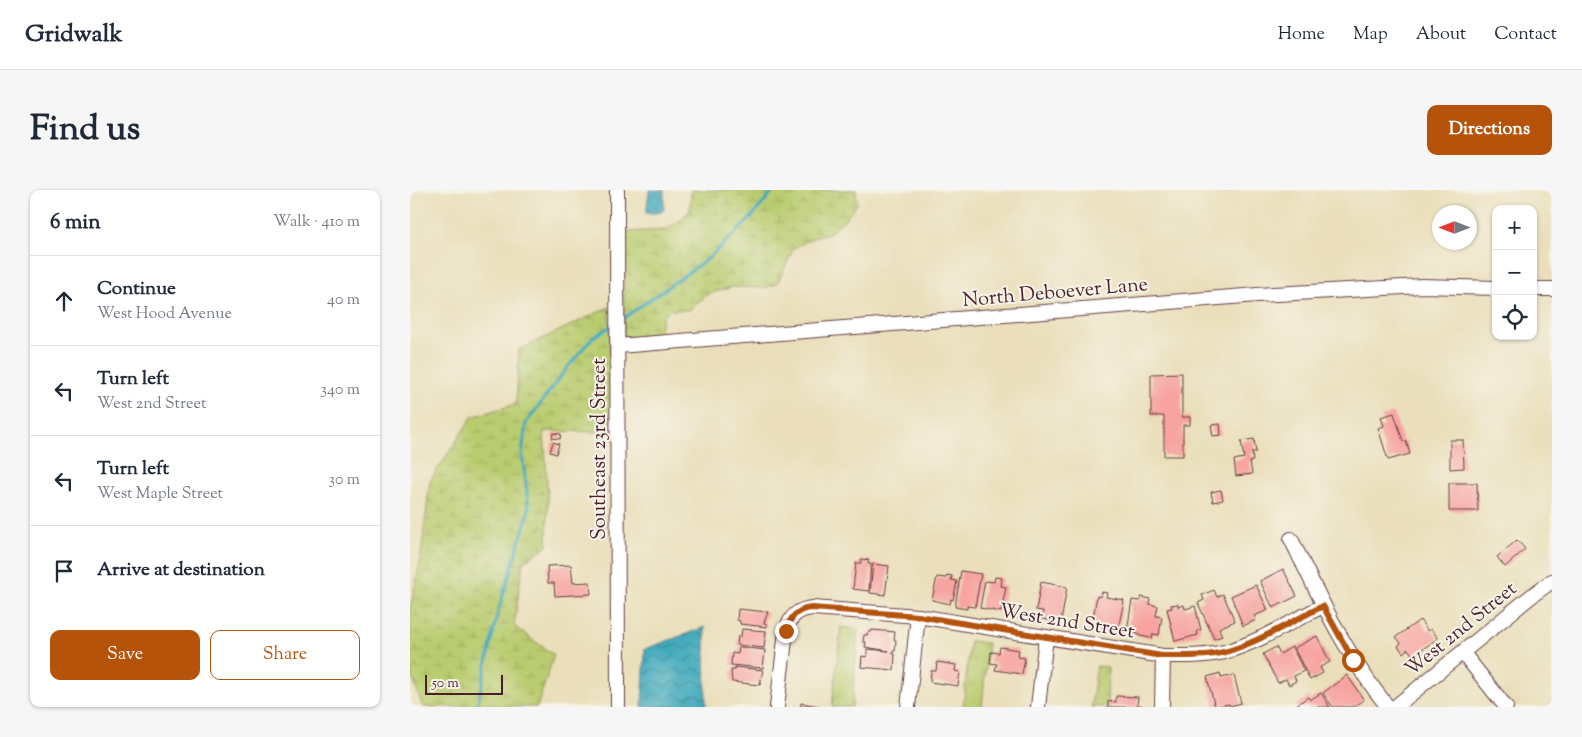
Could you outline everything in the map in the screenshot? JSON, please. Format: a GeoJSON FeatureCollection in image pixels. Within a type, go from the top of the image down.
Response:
{"type":"FeatureCollection","features":[{"type":"Feature","properties":{"kind":"street","name":"Southeast 23rd Street"},"geometry":{"type":"LineString","coordinates":[[617,190],[618,707]]}},
{"type":"Feature","properties":{"kind":"street","name":"North Deboever Lane"},"geometry":{"type":"LineString","coordinates":[[618,346],[1257,295],[1422,286],[1492,288]]}},
{"type":"Feature","properties":{"kind":"street"},"geometry":{"type":"LineString","coordinates":[[1537,288],[1552,289]]}},
{"type":"Feature","properties":{"kind":"street"},"geometry":{"type":"LineString","coordinates":[[1291,539],[1323,606],[1353,660],[1388,707]]}},
{"type":"Feature","properties":{"kind":"street","name":"West 2nd Street"},"geometry":{"type":"LineString","coordinates":[[1395,707],[1464,653],[1534,594],[1552,582]]}},
{"type":"Feature","properties":{"kind":"street","name":"West 2nd Street"},"geometry":{"type":"LineString","coordinates":[[777,707],[789,620],[795,613],[804,609],[918,616],[1162,656],[1206,655],[1227,651],[1247,644],[1323,606]]}},
{"type":"Feature","properties":{"kind":"street"},"geometry":{"type":"LineString","coordinates":[[908,707],[918,616]]}},
{"type":"Feature","properties":{"kind":"street"},"geometry":{"type":"LineString","coordinates":[[1038,707],[1046,637]]}},
{"type":"Feature","properties":{"kind":"street"},"geometry":{"type":"LineString","coordinates":[[1464,653],[1506,707]]}},
{"type":"Feature","properties":{"kind":"street"},"geometry":{"type":"LineString","coordinates":[[1162,656],[1162,707]]}},
{"type":"Feature","properties":{"kind":"green space"},"geometry":{"type":"Polygon","coordinates":[[[691,190],[856,190],[857,204],[848,216],[831,232],[815,237],[794,248],[777,284],[765,288],[732,287],[708,294],[689,310],[670,310],[662,318],[660,331],[652,335],[624,340],[624,232],[665,230],[679,221],[690,210],[691,190]]]}},
{"type":"Feature","properties":{"kind":"green space"},"geometry":{"type":"Polygon","coordinates":[[[609,307],[612,432],[544,431],[548,500],[547,546],[523,562],[514,626],[554,655],[537,707],[423,707],[412,677],[410,662],[410,608],[420,563],[430,481],[472,417],[516,404],[519,350],[609,307]]]}},
{"type":"Feature","properties":{"kind":"green space"},"geometry":{"type":"Polygon","coordinates":[[[841,627],[858,629],[852,707],[832,707],[841,627]]]}},
{"type":"Feature","properties":{"kind":"green space"},"geometry":{"type":"Polygon","coordinates":[[[970,641],[988,643],[982,707],[963,707],[970,641]]]}},
{"type":"Feature","properties":{"kind":"green space"},"geometry":{"type":"Polygon","coordinates":[[[1097,666],[1108,667],[1107,707],[1091,707],[1097,666]]]}},
{"type":"Feature","properties":{"kind":"water"},"geometry":{"type":"Polygon","coordinates":[[[649,190],[664,190],[664,210],[656,213],[647,213],[649,190]]]}},
{"type":"Feature","properties":{"kind":"water"},"geometry":{"type":"Polygon","coordinates":[[[705,627],[706,707],[642,707],[645,649],[705,627]]]}},
{"type":"Feature","properties":{"kind":"building"},"geometry":{"type":"Polygon","coordinates":[[[1182,373],[1182,417],[1190,417],[1190,425],[1183,425],[1183,456],[1164,456],[1164,416],[1151,416],[1151,374],[1182,373]]]}},
{"type":"Feature","properties":{"kind":"building"},"geometry":{"type":"Polygon","coordinates":[[[1394,413],[1403,441],[1406,441],[1410,454],[1388,460],[1378,428],[1384,426],[1381,417],[1394,413]]]}},
{"type":"Feature","properties":{"kind":"building"},"geometry":{"type":"Polygon","coordinates":[[[1220,424],[1221,435],[1213,436],[1211,425],[1220,424]]]}},
{"type":"Feature","properties":{"kind":"building"},"geometry":{"type":"Polygon","coordinates":[[[553,433],[561,434],[560,439],[552,438],[553,433]]]}},
{"type":"Feature","properties":{"kind":"building"},"geometry":{"type":"Polygon","coordinates":[[[1254,439],[1256,452],[1252,452],[1253,461],[1250,461],[1252,474],[1236,476],[1234,460],[1244,458],[1241,441],[1254,439]]]}},
{"type":"Feature","properties":{"kind":"building"},"geometry":{"type":"Polygon","coordinates":[[[1450,440],[1463,440],[1464,468],[1450,469],[1450,440]]]}},
{"type":"Feature","properties":{"kind":"building"},"geometry":{"type":"Polygon","coordinates":[[[553,442],[559,444],[556,454],[550,452],[553,442]]]}},
{"type":"Feature","properties":{"kind":"building"},"geometry":{"type":"Polygon","coordinates":[[[1449,483],[1477,483],[1478,511],[1449,511],[1449,483]]]}},
{"type":"Feature","properties":{"kind":"building"},"geometry":{"type":"Polygon","coordinates":[[[1221,490],[1223,500],[1213,502],[1211,492],[1221,490]]]}},
{"type":"Feature","properties":{"kind":"building"},"geometry":{"type":"Polygon","coordinates":[[[1517,540],[1525,549],[1505,567],[1497,557],[1517,540]]]}},
{"type":"Feature","properties":{"kind":"building"},"geometry":{"type":"Polygon","coordinates":[[[861,559],[869,560],[868,564],[871,564],[869,591],[853,589],[856,563],[861,563],[861,559]]]}},
{"type":"Feature","properties":{"kind":"building"},"geometry":{"type":"Polygon","coordinates":[[[873,564],[889,566],[885,595],[870,593],[873,564]]]}},
{"type":"Feature","properties":{"kind":"building"},"geometry":{"type":"Polygon","coordinates":[[[571,565],[573,583],[590,582],[591,594],[555,596],[554,583],[548,583],[547,566],[571,565]]]}},
{"type":"Feature","properties":{"kind":"building"},"geometry":{"type":"Polygon","coordinates":[[[1283,569],[1297,596],[1273,608],[1260,581],[1283,569]]]}},
{"type":"Feature","properties":{"kind":"building"},"geometry":{"type":"Polygon","coordinates":[[[961,571],[981,574],[975,607],[967,606],[967,609],[955,607],[961,571]]]}},
{"type":"Feature","properties":{"kind":"building"},"geometry":{"type":"Polygon","coordinates":[[[947,575],[952,576],[951,580],[957,581],[953,600],[951,599],[950,604],[932,600],[937,577],[946,578],[947,575]]]}},
{"type":"Feature","properties":{"kind":"building"},"geometry":{"type":"Polygon","coordinates":[[[995,577],[1002,578],[1001,586],[1006,587],[1001,612],[980,608],[985,581],[994,582],[995,577]]]}},
{"type":"Feature","properties":{"kind":"building"},"geometry":{"type":"Polygon","coordinates":[[[1041,582],[1067,587],[1061,622],[1042,619],[1043,611],[1036,610],[1041,582]]]}},
{"type":"Feature","properties":{"kind":"building"},"geometry":{"type":"Polygon","coordinates":[[[1256,585],[1268,610],[1254,616],[1256,620],[1243,626],[1231,596],[1256,585]]]}},
{"type":"Feature","properties":{"kind":"building"},"geometry":{"type":"Polygon","coordinates":[[[1214,590],[1217,597],[1223,594],[1235,621],[1219,628],[1222,636],[1214,639],[1198,603],[1204,600],[1202,595],[1214,590]]]}},
{"type":"Feature","properties":{"kind":"building"},"geometry":{"type":"Polygon","coordinates":[[[1102,592],[1107,593],[1106,597],[1124,600],[1118,630],[1102,627],[1103,630],[1091,628],[1097,596],[1101,597],[1102,592]]]}},
{"type":"Feature","properties":{"kind":"building"},"geometry":{"type":"Polygon","coordinates":[[[1141,597],[1150,599],[1149,604],[1158,606],[1156,616],[1162,617],[1159,635],[1153,634],[1152,638],[1139,636],[1139,634],[1127,631],[1132,600],[1140,601],[1141,597]]]}},
{"type":"Feature","properties":{"kind":"building"},"geometry":{"type":"Polygon","coordinates":[[[1178,604],[1178,607],[1184,605],[1185,609],[1195,606],[1201,630],[1197,631],[1198,635],[1175,641],[1167,609],[1172,608],[1171,605],[1178,604]]]}},
{"type":"Feature","properties":{"kind":"building"},"geometry":{"type":"Polygon","coordinates":[[[738,609],[768,612],[764,623],[767,624],[767,627],[740,624],[740,621],[737,620],[738,609]]]}},
{"type":"Feature","properties":{"kind":"building"},"geometry":{"type":"Polygon","coordinates":[[[1420,620],[1428,631],[1431,629],[1438,638],[1413,656],[1408,649],[1403,653],[1398,646],[1401,643],[1396,637],[1420,620]]]}},
{"type":"Feature","properties":{"kind":"building"},"geometry":{"type":"Polygon","coordinates":[[[742,629],[766,631],[764,648],[737,645],[738,636],[741,636],[742,629]]]}},
{"type":"Feature","properties":{"kind":"building"},"geometry":{"type":"Polygon","coordinates":[[[872,630],[895,632],[894,670],[861,667],[862,656],[867,657],[867,649],[889,651],[865,647],[866,642],[863,642],[864,635],[867,635],[872,630]]]}},
{"type":"Feature","properties":{"kind":"building"},"geometry":{"type":"Polygon","coordinates":[[[1317,636],[1330,662],[1320,667],[1323,673],[1310,680],[1294,648],[1317,636]]]}},
{"type":"Feature","properties":{"kind":"building"},"geometry":{"type":"Polygon","coordinates":[[[739,647],[765,650],[763,668],[731,665],[732,653],[738,654],[739,647]]]}},
{"type":"Feature","properties":{"kind":"building"},"geometry":{"type":"Polygon","coordinates":[[[1000,647],[1019,650],[1018,657],[1025,658],[1022,674],[995,670],[997,664],[990,663],[991,652],[999,653],[1000,647]]]}},
{"type":"Feature","properties":{"kind":"building"},"geometry":{"type":"Polygon","coordinates":[[[1276,647],[1280,654],[1292,647],[1304,671],[1294,676],[1296,681],[1289,685],[1286,679],[1278,683],[1263,654],[1276,647]]]}},
{"type":"Feature","properties":{"kind":"building"},"geometry":{"type":"Polygon","coordinates":[[[937,662],[956,665],[955,671],[960,672],[958,686],[930,682],[931,671],[936,671],[937,662]]]}},
{"type":"Feature","properties":{"kind":"building"},"geometry":{"type":"Polygon","coordinates":[[[735,667],[763,670],[760,685],[732,682],[731,670],[735,670],[735,667]]]}},
{"type":"Feature","properties":{"kind":"building"},"geometry":{"type":"Polygon","coordinates":[[[1220,673],[1221,678],[1234,675],[1241,703],[1215,707],[1207,677],[1220,673]]]}},
{"type":"Feature","properties":{"kind":"building"},"geometry":{"type":"Polygon","coordinates":[[[1347,675],[1364,700],[1354,707],[1333,707],[1323,693],[1347,675]]]}},
{"type":"Feature","properties":{"kind":"building"},"geometry":{"type":"Polygon","coordinates":[[[1321,693],[1330,707],[1295,706],[1308,697],[1310,700],[1321,693]]]}},
{"type":"Feature","properties":{"kind":"building"},"geometry":{"type":"Polygon","coordinates":[[[1116,696],[1138,697],[1137,705],[1141,705],[1140,707],[1108,707],[1108,701],[1116,702],[1116,696]]]}},
{"type":"Feature","properties":{"kind":"building"},"geometry":{"type":"Polygon","coordinates":[[[801,703],[819,706],[819,707],[801,707],[801,703]]]}},
{"type":"Feature","properties":{"kind":"waterway"},"geometry":{"type":"LineString","coordinates":[[621,320],[709,258],[749,220],[774,190]]}},
{"type":"Feature","properties":{"kind":"waterway"},"geometry":{"type":"LineString","coordinates":[[477,707],[498,612],[529,510],[522,453],[526,423],[592,338],[613,325]]}},
{"type":"Feature","properties":{"kind":"route"},"geometry":{"type":"LineString","coordinates":[[786,631],[789,620],[795,613],[812,608],[918,616],[1162,656],[1186,657],[1227,651],[1247,644],[1323,606],[1353,660]]}}]}
